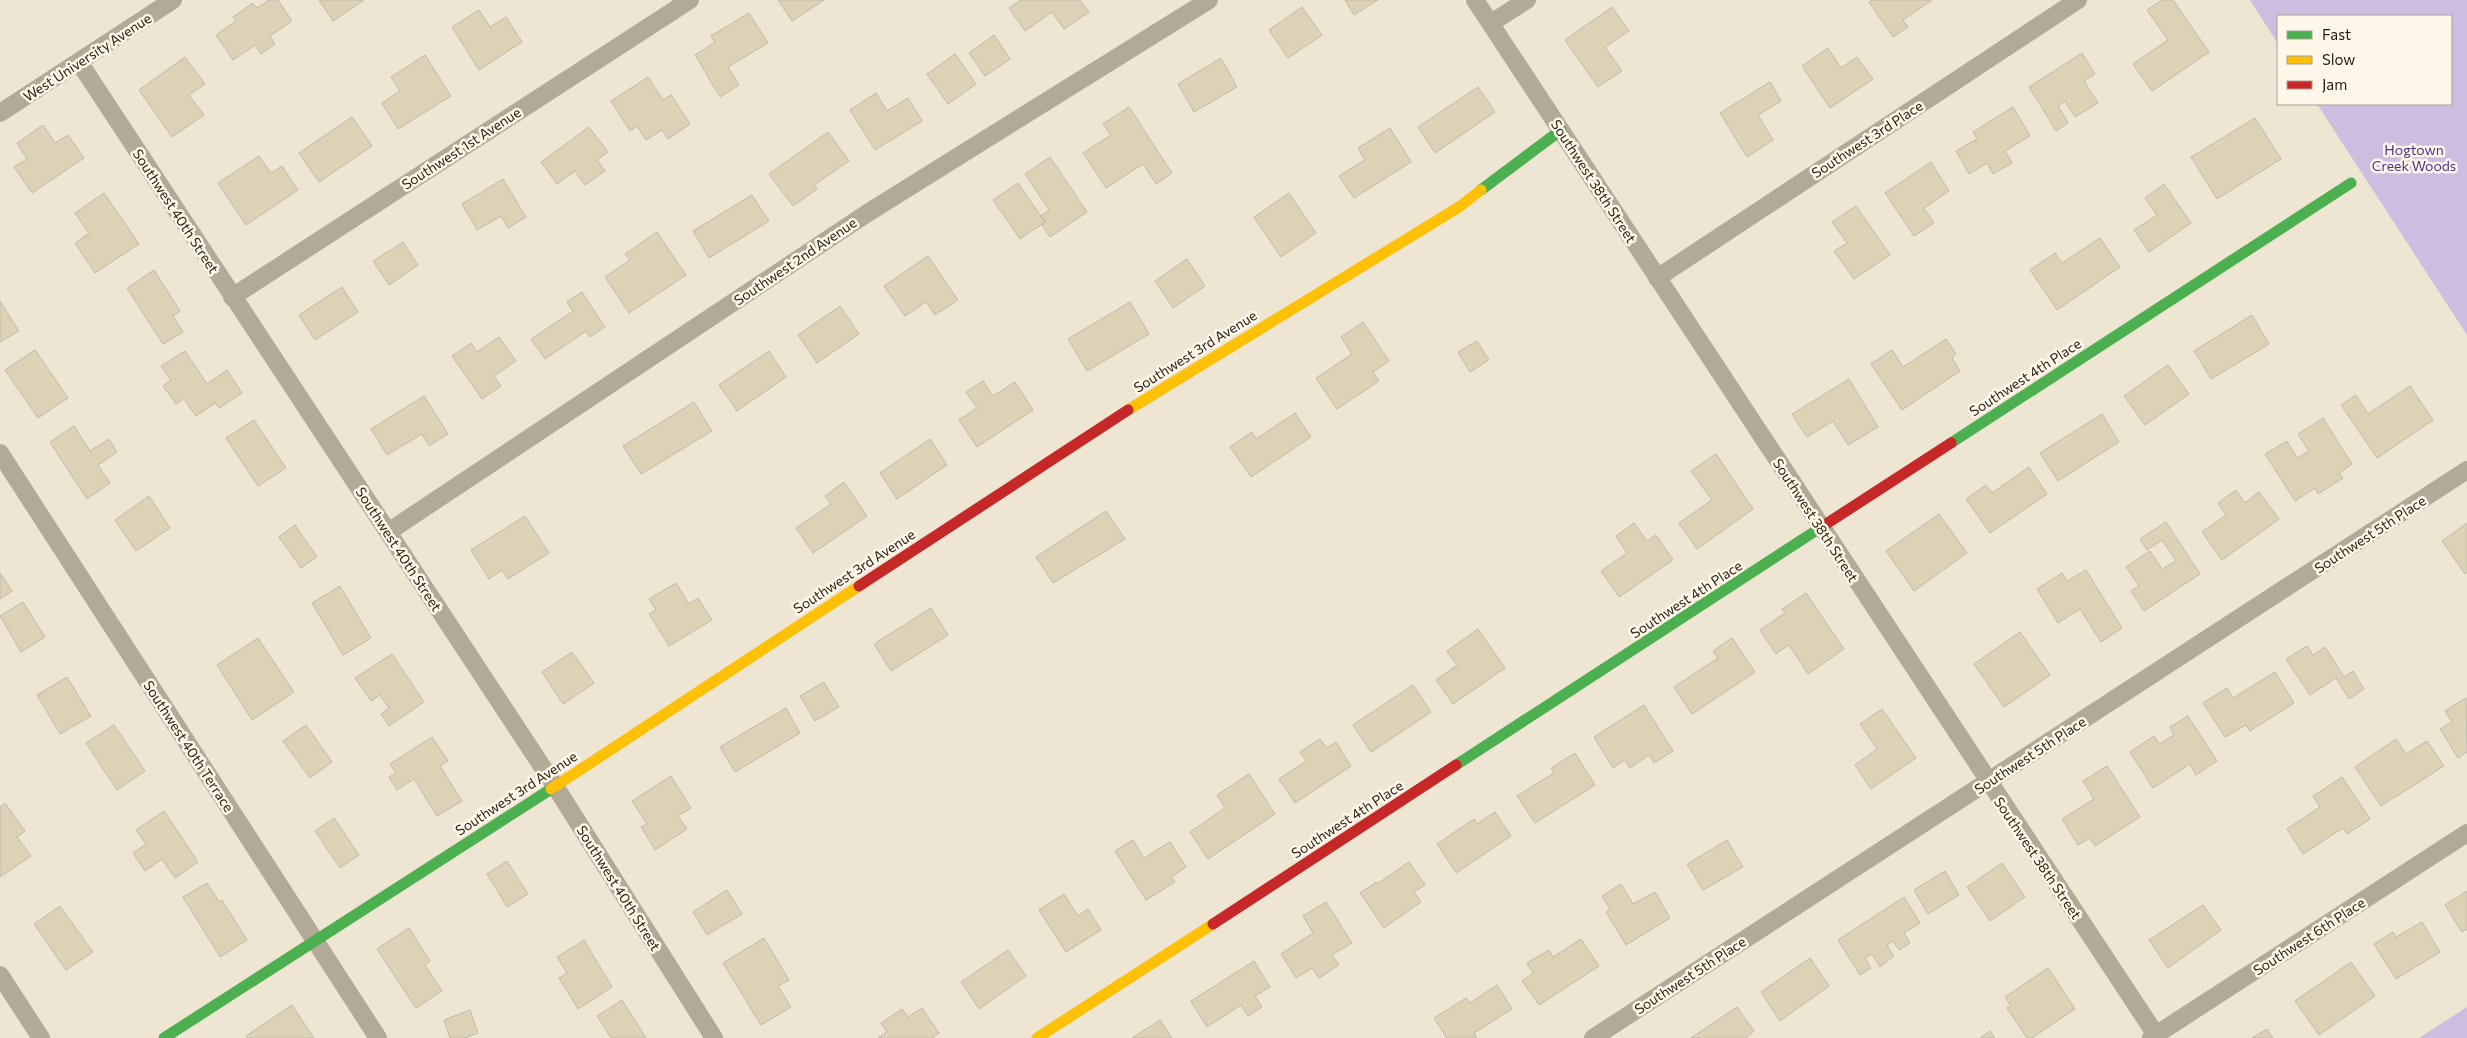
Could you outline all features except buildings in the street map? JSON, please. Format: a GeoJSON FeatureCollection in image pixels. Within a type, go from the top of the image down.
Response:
{"type":"FeatureCollection","features":[{"type":"Feature","properties":{"kind":"street","name":"West University Avenue"},"geometry":{"type":"LineString","coordinates":[[0,113],[174,0]]}},
{"type":"Feature","properties":{"kind":"street","name":"Southwest 1st Avenue"},"geometry":{"type":"LineString","coordinates":[[232,297],[690,0]]}},
{"type":"Feature","properties":{"kind":"street","name":"Southwest 2nd Avenue"},"geometry":{"type":"LineString","coordinates":[[388,532],[866,214],[1209,0]]}},
{"type":"Feature","properties":{"kind":"street","name":"Southwest 38th Street"},"geometry":{"type":"LineString","coordinates":[[1475,0],[2155,1037]]}},
{"type":"Feature","properties":{"kind":"street"},"geometry":{"type":"LineString","coordinates":[[1491,23],[1527,0]]}},
{"type":"Feature","properties":{"kind":"street","name":"Southwest 3rd Place"},"geometry":{"type":"LineString","coordinates":[[1657,278],[2078,0]]}},
{"type":"Feature","properties":{"kind":"street","name":"Southwest 40th Street"},"geometry":{"type":"LineString","coordinates":[[79,62],[555,786],[714,1038]]}},
{"type":"Feature","properties":{"kind":"street","name":"Southwest 3rd Avenue"},"geometry":{"type":"LineString","coordinates":[[164,1038],[555,786],[1103,425],[1459,207],[1561,130]]}},
{"type":"Feature","properties":{"kind":"street","name":"Southwest 4th Place"},"geometry":{"type":"LineString","coordinates":[[1038,1038],[2351,183]]}},
{"type":"Feature","properties":{"kind":"street","name":"Southwest 40th Terrace"},"geometry":{"type":"LineString","coordinates":[[0,453],[314,942],[378,1038]]}},
{"type":"Feature","properties":{"kind":"street","name":"Southwest 5th Place"},"geometry":{"type":"LineString","coordinates":[[1593,1038],[2467,470]]}},
{"type":"Feature","properties":{"kind":"street","name":"Southwest 6th Place"},"geometry":{"type":"LineString","coordinates":[[2155,1037],[2467,833]]}},
{"type":"Feature","properties":{"kind":"street"},"geometry":{"type":"LineString","coordinates":[[0,976],[41,1038]]}},
{"type":"Feature","properties":{"kind":"green space","name":"Hogtown Creek Woods"},"geometry":{"type":"Polygon","coordinates":[[[2250,0],[2467,0],[2467,335],[2318,105],[2452,105],[2452,15],[2277,15],[2277,42],[2250,0]]]}},
{"type":"Feature","properties":{"kind":"green space"},"geometry":{"type":"Polygon","coordinates":[[[2467,1007],[2467,1038],[2419,1038],[2467,1007]]]}},
{"type":"Feature","properties":{"kind":"traffic: fast"},"geometry":{"type":"LineString","coordinates":[[1481,190],[1561,130]]}},
{"type":"Feature","properties":{"kind":"traffic: fast"},"geometry":{"type":"LineString","coordinates":[[1951,443],[2351,183]]}},
{"type":"Feature","properties":{"kind":"traffic: fast"},"geometry":{"type":"LineString","coordinates":[[1456,765],[1823,526]]}},
{"type":"Feature","properties":{"kind":"traffic: fast"},"geometry":{"type":"LineString","coordinates":[[164,1038],[551,789]]}},
{"type":"Feature","properties":{"kind":"traffic: slow"},"geometry":{"type":"LineString","coordinates":[[1128,410],[1459,207],[1481,190]]}},
{"type":"Feature","properties":{"kind":"traffic: slow"},"geometry":{"type":"LineString","coordinates":[[551,789],[859,586]]}},
{"type":"Feature","properties":{"kind":"traffic: slow"},"geometry":{"type":"LineString","coordinates":[[1037,1038],[1213,924]]}},
{"type":"Feature","properties":{"kind":"traffic: jam"},"geometry":{"type":"LineString","coordinates":[[859,586],[1128,410]]}},
{"type":"Feature","properties":{"kind":"traffic: jam"},"geometry":{"type":"LineString","coordinates":[[1823,526],[1951,443]]}},
{"type":"Feature","properties":{"kind":"traffic: jam"},"geometry":{"type":"LineString","coordinates":[[1213,924],[1456,765]]}}]}
